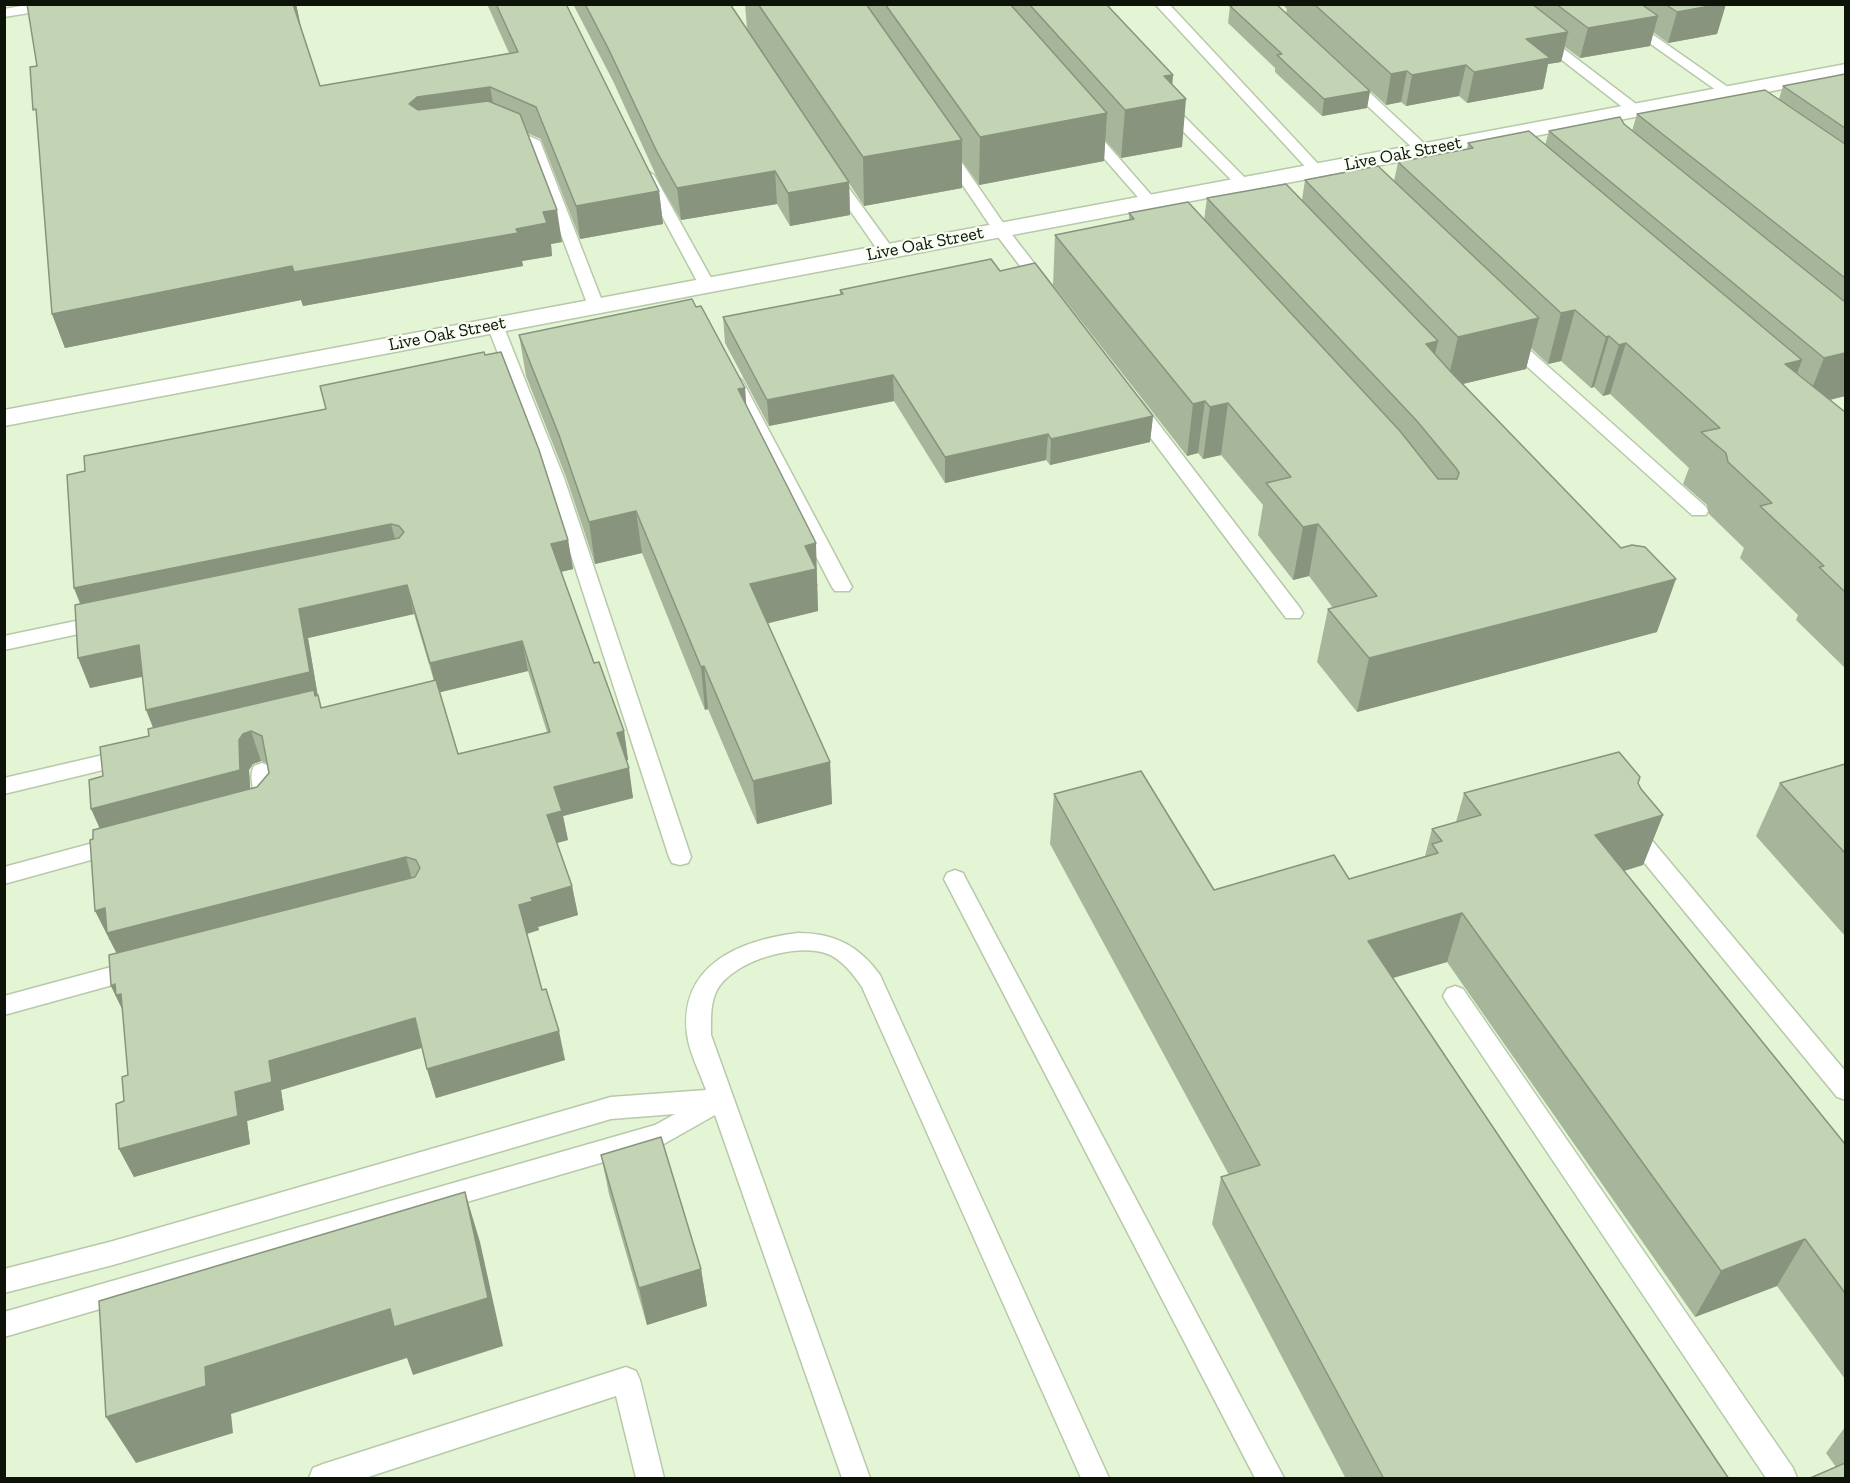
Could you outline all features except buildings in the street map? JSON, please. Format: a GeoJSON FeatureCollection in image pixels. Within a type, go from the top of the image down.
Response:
{"type":"FeatureCollection","features":[{"type":"Feature","properties":{"kind":"street","name":"Live Oak Street"},"geometry":{"type":"LineString","coordinates":[[4,418],[596,306],[696,295],[886,252],[1000,230],[1244,184],[1332,174],[1423,150],[1492,147],[1601,127],[1635,110],[1807,85],[1845,70]]}},
{"type":"Feature","properties":{"kind":"lane"},"geometry":{"type":"LineString","coordinates":[[4,13],[60,4]]}},
{"type":"Feature","properties":{"kind":"lane"},"geometry":{"type":"LineString","coordinates":[[1161,4],[1332,174]]}},
{"type":"Feature","properties":{"kind":"lane"},"geometry":{"type":"LineString","coordinates":[[1496,4],[1635,110]]}},
{"type":"Feature","properties":{"kind":"lane"},"geometry":{"type":"LineString","coordinates":[[1600,4],[1721,99]]}},
{"type":"Feature","properties":{"kind":"lane"},"geometry":{"type":"LineString","coordinates":[[1336,68],[1423,150]]}},
{"type":"Feature","properties":{"kind":"lane"},"geometry":{"type":"LineString","coordinates":[[1155,94],[1192,135],[1267,209]]}},
{"type":"Feature","properties":{"kind":"lane"},"geometry":{"type":"LineString","coordinates":[[1079,121],[1172,228]]}},
{"type":"Feature","properties":{"kind":"lane"},"geometry":{"type":"LineString","coordinates":[[486,127],[496,126],[533,141],[596,306]]}},
{"type":"Feature","properties":{"kind":"lane"},"geometry":{"type":"LineString","coordinates":[[938,138],[1000,230],[1052,297]]}},
{"type":"Feature","properties":{"kind":"lane"},"geometry":{"type":"LineString","coordinates":[[642,164],[696,295]]}},
{"type":"Feature","properties":{"kind":"lane"},"geometry":{"type":"LineString","coordinates":[[825,164],[886,252]]}},
{"type":"Feature","properties":{"kind":"lane"},"geometry":{"type":"LineString","coordinates":[[1492,324],[1699,511]]}},
{"type":"Feature","properties":{"kind":"lane"},"geometry":{"type":"LineString","coordinates":[[495,325],[555,478],[680,856]]}},
{"type":"Feature","properties":{"kind":"lane"},"geometry":{"type":"LineString","coordinates":[[723,361],[842,587]]}},
{"type":"Feature","properties":{"kind":"lane"},"geometry":{"type":"LineString","coordinates":[[1122,387],[1293,613]]}},
{"type":"Feature","properties":{"kind":"lane"},"geometry":{"type":"LineString","coordinates":[[4,643],[123,618]]}},
{"type":"Feature","properties":{"kind":"lane"},"geometry":{"type":"LineString","coordinates":[[4,786],[153,751]]}},
{"type":"Feature","properties":{"kind":"lane"},"geometry":{"type":"LineString","coordinates":[[237,814],[260,808],[266,803],[262,771]]}},
{"type":"Feature","properties":{"kind":"lane"},"geometry":{"type":"LineString","coordinates":[[1632,832],[1845,1090]]}},
{"type":"Feature","properties":{"kind":"lane"},"geometry":{"type":"LineString","coordinates":[[4,876],[135,840]]}},
{"type":"Feature","properties":{"kind":"lane"},"geometry":{"type":"LineString","coordinates":[[955,879],[1270,1479]]}},
{"type":"Feature","properties":{"kind":"lane"},"geometry":{"type":"LineString","coordinates":[[856,1479],[699,1035],[700,1002],[712,978],[735,959],[795,941],[827,944],[853,957],[872,982],[1095,1479]]}},
{"type":"Feature","properties":{"kind":"lane"},"geometry":{"type":"LineString","coordinates":[[4,1006],[163,962]]}},
{"type":"Feature","properties":{"kind":"lane"},"geometry":{"type":"LineString","coordinates":[[1455,996],[1783,1479]]}},
{"type":"Feature","properties":{"kind":"lane"},"geometry":{"type":"LineString","coordinates":[[4,1281],[113,1253],[611,1108],[720,1099]]}},
{"type":"Feature","properties":{"kind":"lane"},"geometry":{"type":"LineString","coordinates":[[4,1325],[662,1134],[720,1099]]}},
{"type":"Feature","properties":{"kind":"lane"},"geometry":{"type":"LineString","coordinates":[[323,1479],[626,1380],[650,1479]]}}]}
